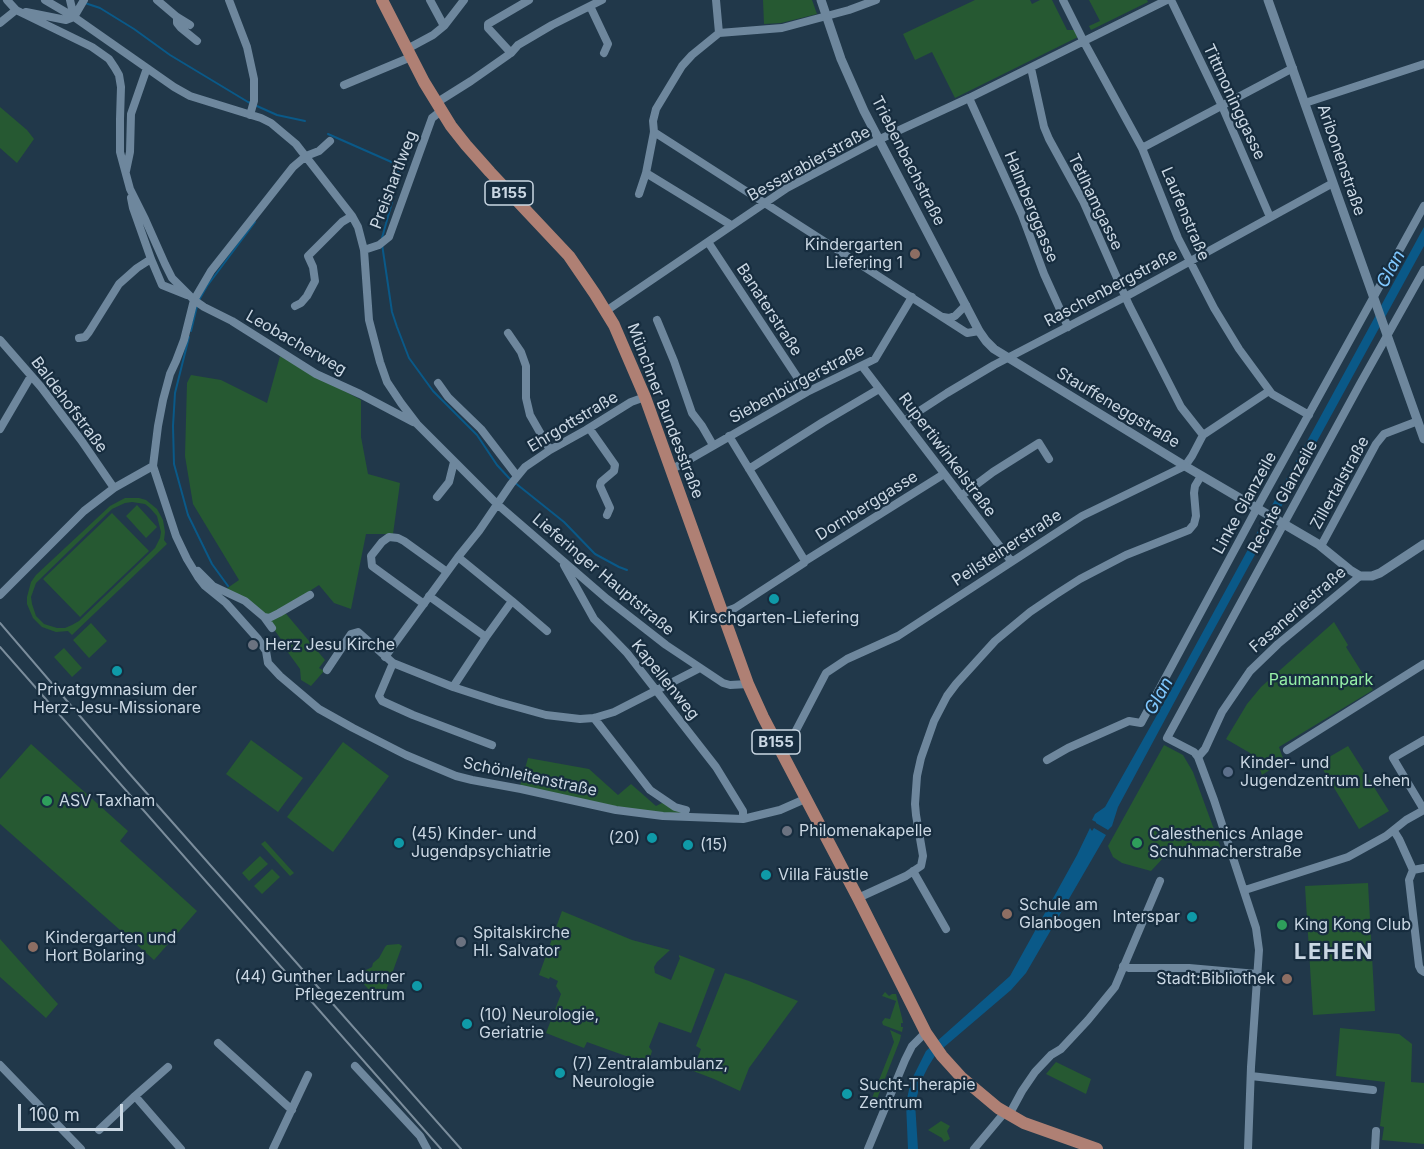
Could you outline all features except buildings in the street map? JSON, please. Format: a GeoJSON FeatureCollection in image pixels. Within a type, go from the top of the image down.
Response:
{"type":"FeatureCollection","features":[{"type":"Feature","properties":{"kind":"main road","name":"Münchner Bundesstraße"},"geometry":{"type":"LineString","coordinates":[[382,0],[439,107],[465,145],[557,242],[595,294],[619,335],[645,397],[748,684]]}},
{"type":"Feature","properties":{"kind":"main road","name":"B155"},"geometry":{"type":"LineString","coordinates":[[748,684],[928,1035],[942,1056],[982,1096],[1007,1113],[1024,1123],[1096,1149]]}},
{"type":"Feature","properties":{"kind":"street"},"geometry":{"type":"LineString","coordinates":[[7,0],[16,10],[92,47],[109,59],[115,68],[121,87],[120,152],[133,208],[162,285],[191,298]]}},
{"type":"Feature","properties":{"kind":"street","name":"Lieferinger Hauptstraße"},"geometry":{"type":"LineString","coordinates":[[45,0],[74,17],[174,87],[190,96],[252,108],[261,118],[278,128],[296,144],[352,216],[360,233],[364,250],[369,320],[380,362],[387,382],[417,424],[497,504],[666,645],[723,683],[748,684]]}},
{"type":"Feature","properties":{"kind":"street"},"geometry":{"type":"LineString","coordinates":[[157,0],[190,25]]}},
{"type":"Feature","properties":{"kind":"street"},"geometry":{"type":"LineString","coordinates":[[229,0],[247,47],[254,79],[252,108]]}},
{"type":"Feature","properties":{"kind":"street"},"geometry":{"type":"LineString","coordinates":[[430,0],[444,26]]}},
{"type":"Feature","properties":{"kind":"street"},"geometry":{"type":"LineString","coordinates":[[344,85],[409,53],[444,26],[464,0]]}},
{"type":"Feature","properties":{"kind":"street"},"geometry":{"type":"LineString","coordinates":[[511,53],[488,28],[488,24],[529,0]]}},
{"type":"Feature","properties":{"kind":"street"},"geometry":{"type":"LineString","coordinates":[[439,107],[511,53],[518,45],[602,0]]}},
{"type":"Feature","properties":{"kind":"street"},"geometry":{"type":"LineString","coordinates":[[716,0],[719,33]]}},
{"type":"Feature","properties":{"kind":"street","name":"Triebenbachstraße"},"geometry":{"type":"LineString","coordinates":[[821,0],[841,59],[878,140],[979,331]]}},
{"type":"Feature","properties":{"kind":"street"},"geometry":{"type":"LineString","coordinates":[[639,194],[646,173],[656,109],[682,66],[692,55],[719,33],[782,27],[849,10],[876,0]]}},
{"type":"Feature","properties":{"kind":"street","name":"Laufenstraße"},"geometry":{"type":"LineString","coordinates":[[1063,0],[1142,148],[1178,238],[1214,308],[1239,349],[1269,391],[1309,415]]}},
{"type":"Feature","properties":{"kind":"street","name":"Bessarabierstraße"},"geometry":{"type":"LineString","coordinates":[[606,311],[787,188],[878,140],[1169,0]]}},
{"type":"Feature","properties":{"kind":"street","name":"Tittmoninggasse"},"geometry":{"type":"LineString","coordinates":[[1169,0],[1222,106],[1270,217]]}},
{"type":"Feature","properties":{"kind":"street","name":"Aribonenstraße"},"geometry":{"type":"LineString","coordinates":[[1268,0],[1374,300],[1421,425],[1424,439]]}},
{"type":"Feature","properties":{"kind":"street"},"geometry":{"type":"LineString","coordinates":[[70,1],[74,17]]}},
{"type":"Feature","properties":{"kind":"street"},"geometry":{"type":"LineString","coordinates":[[16,10],[66,20],[74,17],[82,3]]}},
{"type":"Feature","properties":{"kind":"street"},"geometry":{"type":"LineString","coordinates":[[590,6],[608,44],[604,53]]}},
{"type":"Feature","properties":{"kind":"street"},"geometry":{"type":"LineString","coordinates":[[0,23],[16,10]]}},
{"type":"Feature","properties":{"kind":"street"},"geometry":{"type":"LineString","coordinates":[[177,17],[180,28],[197,41]]}},
{"type":"Feature","properties":{"kind":"street"},"geometry":{"type":"LineString","coordinates":[[1305,103],[1424,64]]}},
{"type":"Feature","properties":{"kind":"street"},"geometry":{"type":"LineString","coordinates":[[126,172],[130,153],[131,114],[147,68]]}},
{"type":"Feature","properties":{"kind":"street","name":"Tetlhamgasse"},"geometry":{"type":"LineString","coordinates":[[1031,68],[1048,139],[1083,201],[1125,297],[1181,407],[1203,435]]}},
{"type":"Feature","properties":{"kind":"street"},"geometry":{"type":"LineString","coordinates":[[1142,148],[1293,68]]}},
{"type":"Feature","properties":{"kind":"street","name":"Halmberggasse"},"geometry":{"type":"LineString","coordinates":[[969,98],[1022,215],[1044,274],[1068,327]]}},
{"type":"Feature","properties":{"kind":"street","name":"Preishartlweg"},"geometry":{"type":"LineString","coordinates":[[364,250],[382,243],[389,237],[432,118],[439,107]]}},
{"type":"Feature","properties":{"kind":"street"},"geometry":{"type":"LineString","coordinates":[[654,132],[967,333],[979,331]]}},
{"type":"Feature","properties":{"kind":"street"},"geometry":{"type":"LineString","coordinates":[[0,595],[84,511],[114,488],[153,466],[162,400],[184,340],[191,298],[293,167],[306,156],[319,151],[330,141]]}},
{"type":"Feature","properties":{"kind":"street"},"geometry":{"type":"LineString","coordinates":[[646,173],[731,225]]}},
{"type":"Feature","properties":{"kind":"street","name":"Raschenbergstraße"},"geometry":{"type":"LineString","coordinates":[[904,421],[970,378],[1125,297],[1333,183]]}},
{"type":"Feature","properties":{"kind":"street"},"geometry":{"type":"LineString","coordinates":[[129,189],[172,278],[191,298]]}},
{"type":"Feature","properties":{"kind":"street","name":"Linke Glanzeile"},"geometry":{"type":"LineString","coordinates":[[1047,760],[1068,748],[1129,721],[1141,723],[1424,206]]}},
{"type":"Feature","properties":{"kind":"street"},"geometry":{"type":"LineString","coordinates":[[295,306],[301,303],[315,281],[313,267],[308,256],[342,222],[352,216]]}},
{"type":"Feature","properties":{"kind":"street","name":"Banaterstraße"},"geometry":{"type":"LineString","coordinates":[[708,242],[807,392]]}},
{"type":"Feature","properties":{"kind":"street"},"geometry":{"type":"LineString","coordinates":[[79,338],[85,337],[89,332],[119,284],[151,259]]}},
{"type":"Feature","properties":{"kind":"street","name":"Rechte Glanzeile"},"geometry":{"type":"LineString","coordinates":[[1198,757],[1194,752],[1167,738],[1387,333],[1424,270]]}},
{"type":"Feature","properties":{"kind":"street","name":"Siebenbürgerstraße"},"geometry":{"type":"LineString","coordinates":[[671,469],[807,392],[874,359],[912,297]]}},
{"type":"Feature","properties":{"kind":"street","name":"Leobacherweg"},"geometry":{"type":"LineString","coordinates":[[191,298],[322,378],[360,394],[417,424]]}},
{"type":"Feature","properties":{"kind":"street"},"geometry":{"type":"LineString","coordinates":[[942,316],[949,318],[955,316],[966,305]]}},
{"type":"Feature","properties":{"kind":"street"},"geometry":{"type":"LineString","coordinates":[[657,320],[692,413],[713,445]]}},
{"type":"Feature","properties":{"kind":"street","name":"Stauffeneggstraße"},"geometry":{"type":"LineString","coordinates":[[979,331],[994,349],[1008,359],[1284,524]]}},
{"type":"Feature","properties":{"kind":"street"},"geometry":{"type":"LineString","coordinates":[[508,333],[526,366],[526,398],[530,415],[550,450]]}},
{"type":"Feature","properties":{"kind":"street","name":"Baldehofstraße"},"geometry":{"type":"LineString","coordinates":[[0,340],[41,387],[114,488]]}},
{"type":"Feature","properties":{"kind":"street","name":"Rupertiwinkelstraße"},"geometry":{"type":"LineString","coordinates":[[862,366],[1011,561]]}},
{"type":"Feature","properties":{"kind":"street"},"geometry":{"type":"LineString","coordinates":[[0,429],[31,376]]}},
{"type":"Feature","properties":{"kind":"street"},"geometry":{"type":"LineString","coordinates":[[438,383],[448,397],[481,429],[514,479]]}},
{"type":"Feature","properties":{"kind":"street"},"geometry":{"type":"LineString","coordinates":[[749,469],[879,389]]}},
{"type":"Feature","properties":{"kind":"street"},"geometry":{"type":"LineString","coordinates":[[1185,466],[1203,435],[1269,391]]}},
{"type":"Feature","properties":{"kind":"street","name":"Ehrgottstraße"},"geometry":{"type":"LineString","coordinates":[[385,657],[479,531],[514,479],[532,461],[631,402],[645,397]]}},
{"type":"Feature","properties":{"kind":"street","name":"Zillertalstraße"},"geometry":{"type":"LineString","coordinates":[[1321,546],[1376,444],[1384,434],[1421,425]]}},
{"type":"Feature","properties":{"kind":"street"},"geometry":{"type":"LineString","coordinates":[[588,429],[614,463],[615,470],[601,482],[600,488],[610,508],[607,515]]}},
{"type":"Feature","properties":{"kind":"street","name":"Dornberggasse"},"geometry":{"type":"LineString","coordinates":[[729,436],[805,561]]}},
{"type":"Feature","properties":{"kind":"street"},"geometry":{"type":"LineString","coordinates":[[961,496],[999,467],[1039,443],[1049,459]]}},
{"type":"Feature","properties":{"kind":"street"},"geometry":{"type":"LineString","coordinates":[[437,497],[449,482],[454,462]]}},
{"type":"Feature","properties":{"kind":"street","name":"Schönleitenstraße"},"geometry":{"type":"LineString","coordinates":[[153,466],[176,536],[187,559],[205,586],[226,603],[258,639],[266,651],[268,663],[280,676],[319,708],[353,728],[406,755],[456,776],[616,810],[663,816],[743,819],[780,810],[805,799]]}},
{"type":"Feature","properties":{"kind":"street","name":"Peilsteinerstraße"},"geometry":{"type":"LineString","coordinates":[[778,746],[791,740],[823,678],[847,659],[892,639],[1084,514],[1185,466]]}},
{"type":"Feature","properties":{"kind":"street","name":"Dornberggasse"},"geometry":{"type":"LineString","coordinates":[[722,613],[735,608],[944,474]]}},
{"type":"Feature","properties":{"kind":"street"},"geometry":{"type":"LineString","coordinates":[[858,898],[906,876],[921,866],[923,856],[916,815],[917,776],[934,721],[953,688],[995,641],[1030,612],[1080,579],[1116,560],[1189,530],[1196,516],[1194,493],[1201,476]]}},
{"type":"Feature","properties":{"kind":"street","name":"Fasaneriestraße"},"geometry":{"type":"LineString","coordinates":[[1284,524],[1321,546],[1360,576],[1380,573],[1424,544]]}},
{"type":"Feature","properties":{"kind":"street"},"geometry":{"type":"LineString","coordinates":[[447,572],[398,538],[389,537],[371,556],[372,566],[376,569],[486,637]]}},
{"type":"Feature","properties":{"kind":"street"},"geometry":{"type":"LineString","coordinates":[[458,557],[547,631]]}},
{"type":"Feature","properties":{"kind":"street","name":"Schönleitenstraße"},"geometry":{"type":"LineString","coordinates":[[187,559],[213,586],[245,601],[264,617],[272,628]]}},
{"type":"Feature","properties":{"kind":"street","name":"Kapellenweg"},"geometry":{"type":"LineString","coordinates":[[562,560],[594,619],[627,653],[716,767],[743,811],[743,819]]}},
{"type":"Feature","properties":{"kind":"street","name":"Fasaneriestraße"},"geometry":{"type":"LineString","coordinates":[[1198,757],[1222,712],[1250,671],[1278,644],[1360,576]]}},
{"type":"Feature","properties":{"kind":"street"},"geometry":{"type":"LineString","coordinates":[[264,617],[273,617],[309,595]]}},
{"type":"Feature","properties":{"kind":"street"},"geometry":{"type":"LineString","coordinates":[[453,687],[512,601]]}},
{"type":"Feature","properties":{"kind":"street"},"geometry":{"type":"LineString","coordinates":[[327,670],[351,634],[358,632],[393,663],[453,687],[546,715],[594,718],[614,712],[700,668]]}},
{"type":"Feature","properties":{"kind":"street"},"geometry":{"type":"LineString","coordinates":[[393,663],[380,696],[382,701],[492,745]]}},
{"type":"Feature","properties":{"kind":"street"},"geometry":{"type":"LineString","coordinates":[[1287,750],[1424,664]]}},
{"type":"Feature","properties":{"kind":"street"},"geometry":{"type":"LineString","coordinates":[[594,718],[650,790],[675,807],[686,810]]}},
{"type":"Feature","properties":{"kind":"street"},"geometry":{"type":"LineString","coordinates":[[1245,890],[1348,857],[1394,831],[1406,820],[1424,810],[1393,758],[1424,740]]}},
{"type":"Feature","properties":{"kind":"street"},"geometry":{"type":"LineString","coordinates":[[1198,757],[1245,890],[1259,944],[1248,1149]]}},
{"type":"Feature","properties":{"kind":"street"},"geometry":{"type":"LineString","coordinates":[[1394,831],[1413,870],[1409,880],[1422,969]]}},
{"type":"Feature","properties":{"kind":"street"},"geometry":{"type":"LineString","coordinates":[[1413,870],[1424,868]]}},
{"type":"Feature","properties":{"kind":"street"},"geometry":{"type":"LineString","coordinates":[[914,871],[946,929]]}},
{"type":"Feature","properties":{"kind":"street"},"geometry":{"type":"LineString","coordinates":[[974,1149],[1007,1113],[1035,1072],[1051,1055],[1061,1049],[1115,987],[1160,881]]}},
{"type":"Feature","properties":{"kind":"street"},"geometry":{"type":"LineString","coordinates":[[1123,966],[1129,968],[1190,968],[1257,974]]}},
{"type":"Feature","properties":{"kind":"street"},"geometry":{"type":"LineString","coordinates":[[868,1149],[912,1046],[928,1035]]}},
{"type":"Feature","properties":{"kind":"street"},"geometry":{"type":"LineString","coordinates":[[218,1043],[292,1110]]}},
{"type":"Feature","properties":{"kind":"street"},"geometry":{"type":"LineString","coordinates":[[0,1065],[81,1149]]}},
{"type":"Feature","properties":{"kind":"street"},"geometry":{"type":"LineString","coordinates":[[355,1066],[420,1136],[427,1149]]}},
{"type":"Feature","properties":{"kind":"street"},"geometry":{"type":"LineString","coordinates":[[99,1130],[168,1067]]}},
{"type":"Feature","properties":{"kind":"street"},"geometry":{"type":"LineString","coordinates":[[273,1149],[308,1075]]}},
{"type":"Feature","properties":{"kind":"street"},"geometry":{"type":"LineString","coordinates":[[1251,1076],[1373,1090]]}},
{"type":"Feature","properties":{"kind":"street"},"geometry":{"type":"LineString","coordinates":[[135,1096],[181,1149]]}},
{"type":"Feature","properties":{"kind":"street"},"geometry":{"type":"LineString","coordinates":[[1376,1131],[1376,1149]]}},
{"type":"Feature","properties":{"kind":"green space"},"geometry":{"type":"Polygon","coordinates":[[[763,0],[812,0],[817,14],[781,23],[764,24],[763,0]]]}},
{"type":"Feature","properties":{"kind":"green space"},"geometry":{"type":"Polygon","coordinates":[[[975,0],[1030,0],[1032,4],[1040,0],[1052,0],[1067,30],[1074,30],[1078,37],[955,98],[932,52],[915,60],[903,34],[975,0]]]}},
{"type":"Feature","properties":{"kind":"green space"},"geometry":{"type":"Polygon","coordinates":[[[1089,0],[1147,0],[1148,2],[1091,30],[1089,26],[1100,21],[1089,0]]]}},
{"type":"Feature","properties":{"kind":"green space"},"geometry":{"type":"Polygon","coordinates":[[[0,107],[34,139],[17,163],[0,148],[0,107]]]}},
{"type":"Feature","properties":{"kind":"green space"},"geometry":{"type":"Polygon","coordinates":[[[280,356],[361,400],[361,437],[368,474],[400,483],[393,534],[366,534],[351,609],[334,603],[319,585],[282,609],[325,660],[319,668],[324,671],[311,686],[301,680],[300,669],[273,628],[226,589],[239,580],[193,504],[185,456],[187,383],[191,375],[221,380],[267,403],[280,356]]]}},
{"type":"Feature","properties":{"kind":"green space"},"geometry":{"type":"Polygon","coordinates":[[[125,498],[146,500],[157,509],[163,520],[164,540],[167,544],[72,635],[68,631],[56,632],[42,627],[33,618],[27,604],[31,582],[110,506],[125,498]],[[125,503],[112,509],[36,583],[31,597],[32,604],[36,616],[44,624],[65,628],[79,621],[155,548],[161,532],[157,516],[145,504],[125,503]]]}},
{"type":"Feature","properties":{"kind":"green space"},"geometry":{"type":"Polygon","coordinates":[[[137,505],[157,527],[146,538],[126,516],[137,505]]]}},
{"type":"Feature","properties":{"kind":"green space"},"geometry":{"type":"Polygon","coordinates":[[[112,513],[149,551],[80,617],[43,579],[112,513]]]}},
{"type":"Feature","properties":{"kind":"green space","name":"Paumannpark"},"geometry":{"type":"Polygon","coordinates":[[[1334,622],[1348,645],[1346,647],[1373,690],[1279,747],[1284,761],[1262,775],[1250,753],[1226,739],[1247,704],[1261,687],[1334,622]]]}},
{"type":"Feature","properties":{"kind":"green space"},"geometry":{"type":"Polygon","coordinates":[[[91,623],[107,641],[89,658],[73,640],[91,623]]]}},
{"type":"Feature","properties":{"kind":"green space"},"geometry":{"type":"Polygon","coordinates":[[[64,648],[82,668],[72,677],[54,657],[64,648]]]}},
{"type":"Feature","properties":{"kind":"green space"},"geometry":{"type":"Polygon","coordinates":[[[251,740],[303,778],[278,812],[226,774],[251,740]]]}},
{"type":"Feature","properties":{"kind":"green space"},"geometry":{"type":"Polygon","coordinates":[[[343,742],[389,776],[333,852],[287,817],[343,742]]]}},
{"type":"Feature","properties":{"kind":"green space"},"geometry":{"type":"Polygon","coordinates":[[[31,744],[128,831],[120,841],[197,911],[154,960],[0,824],[0,779],[31,744]]]}},
{"type":"Feature","properties":{"kind":"green space"},"geometry":{"type":"Polygon","coordinates":[[[1164,745],[1183,755],[1193,772],[1223,854],[1165,856],[1151,871],[1122,863],[1113,857],[1108,846],[1164,745]]]}},
{"type":"Feature","properties":{"kind":"green space"},"geometry":{"type":"Polygon","coordinates":[[[1348,746],[1389,811],[1359,829],[1319,763],[1348,746]]]}},
{"type":"Feature","properties":{"kind":"green space"},"geometry":{"type":"Polygon","coordinates":[[[528,758],[589,769],[618,795],[631,784],[656,806],[664,802],[687,812],[690,816],[633,810],[520,786],[528,758]]]}},
{"type":"Feature","properties":{"kind":"green space"},"geometry":{"type":"Polygon","coordinates":[[[265,841],[294,873],[290,876],[261,844],[265,841]]]}},
{"type":"Feature","properties":{"kind":"green space"},"geometry":{"type":"Polygon","coordinates":[[[260,856],[268,864],[249,881],[242,873],[260,856]]]}},
{"type":"Feature","properties":{"kind":"green space"},"geometry":{"type":"Polygon","coordinates":[[[272,869],[280,877],[262,894],[254,886],[272,869]]]}},
{"type":"Feature","properties":{"kind":"green space"},"geometry":{"type":"Polygon","coordinates":[[[1368,883],[1375,1011],[1313,1015],[1305,886],[1368,883]]]}},
{"type":"Feature","properties":{"kind":"green space"},"geometry":{"type":"Polygon","coordinates":[[[562,911],[632,940],[670,950],[654,967],[655,973],[671,980],[680,958],[679,955],[715,969],[691,1033],[659,1022],[649,1047],[652,1051],[648,1064],[587,1042],[584,1048],[546,1033],[561,994],[556,986],[558,981],[539,975],[562,911]]]}},
{"type":"Feature","properties":{"kind":"green space"},"geometry":{"type":"Polygon","coordinates":[[[0,939],[58,1004],[46,1018],[0,977],[0,939]]]}},
{"type":"Feature","properties":{"kind":"green space"},"geometry":{"type":"Polygon","coordinates":[[[387,945],[402,946],[385,993],[378,995],[370,991],[362,982],[362,972],[372,967],[387,945]]]}},
{"type":"Feature","properties":{"kind":"green space"},"geometry":{"type":"Polygon","coordinates":[[[725,973],[798,1001],[749,1068],[740,1091],[688,1069],[690,1064],[695,1065],[701,1049],[696,1046],[725,973]]]}},
{"type":"Feature","properties":{"kind":"green space"},"geometry":{"type":"Polygon","coordinates":[[[885,992],[889,996],[896,994],[903,1023],[901,1023],[902,1032],[883,1025],[885,1018],[890,1019],[896,1001],[882,996],[885,992]]]}},
{"type":"Feature","properties":{"kind":"green space"},"geometry":{"type":"Polygon","coordinates":[[[1340,1028],[1399,1034],[1412,1044],[1411,1082],[1424,1083],[1424,1144],[1382,1140],[1384,1127],[1380,1126],[1385,1082],[1336,1076],[1340,1028]]]}},
{"type":"Feature","properties":{"kind":"green space"},"geometry":{"type":"Polygon","coordinates":[[[890,1030],[901,1035],[900,1040],[875,1104],[872,1098],[894,1042],[890,1030]]]}},
{"type":"Feature","properties":{"kind":"green space"},"geometry":{"type":"Polygon","coordinates":[[[1056,1062],[1091,1079],[1086,1094],[1046,1074],[1056,1062]]]}},
{"type":"Feature","properties":{"kind":"green space"},"geometry":{"type":"Polygon","coordinates":[[[941,1121],[950,1126],[947,1131],[950,1139],[944,1142],[942,1138],[928,1130],[941,1121]]]}},
{"type":"Feature","properties":{"kind":"water"},"geometry":{"type":"Polygon","coordinates":[[[1424,227],[1424,246],[1183,686],[1108,830],[1092,820],[1095,814],[1105,807],[1175,683],[1424,227]]]}},
{"type":"Feature","properties":{"kind":"water"},"geometry":{"type":"Polygon","coordinates":[[[1090,828],[1092,831],[1094,828],[1106,835],[1026,973],[1011,990],[936,1054],[928,1067],[915,1103],[918,1149],[908,1149],[906,1103],[911,1081],[926,1051],[1010,976],[1090,828]]]}},
{"type":"Feature","properties":{"kind":"waterway"},"geometry":{"type":"LineString","coordinates":[[85,3],[100,8],[170,55],[248,102],[277,115],[305,121]]}},
{"type":"Feature","properties":{"kind":"waterway"},"geometry":{"type":"LineString","coordinates":[[328,134],[396,164],[399,177],[382,238]]}},
{"type":"Feature","properties":{"kind":"waterway"},"geometry":{"type":"LineString","coordinates":[[199,300],[255,222]]}},
{"type":"Feature","properties":{"kind":"waterway"},"geometry":{"type":"LineString","coordinates":[[382,244],[392,312],[397,327],[409,358],[433,391],[477,435],[497,465],[509,478],[564,522],[595,554],[627,570]]}},
{"type":"Feature","properties":{"kind":"waterway"},"geometry":{"type":"LineString","coordinates":[[191,331],[197,306]]}},
{"type":"Feature","properties":{"kind":"waterway"},"geometry":{"type":"LineString","coordinates":[[189,337],[175,393],[174,464],[188,515],[212,564],[228,586]]}},
{"type":"Feature","properties":{"kind":"railway"},"geometry":{"type":"LineString","coordinates":[[0,623],[128,772],[461,1149]]}},
{"type":"Feature","properties":{"kind":"railway"},"geometry":{"type":"LineString","coordinates":[[0,647],[441,1149]]}},
{"type":"Feature","properties":{"kind":"place","name":"Kindergarten Liefering 1"},"geometry":{"type":"Point","coordinates":[915,254]}},
{"type":"Feature","properties":{"kind":"place","name":"Kirschgarten-Liefering"},"geometry":{"type":"Point","coordinates":[774,599]}},
{"type":"Feature","properties":{"kind":"place","name":"Herz Jesu Kirche"},"geometry":{"type":"Point","coordinates":[253,645]}},
{"type":"Feature","properties":{"kind":"place","name":"Privatgymnasium der Herz-Jesu-Missionare"},"geometry":{"type":"Point","coordinates":[117,671]}},
{"type":"Feature","properties":{"kind":"place","name":"Kinder- und Jugendzentrum Lehen"},"geometry":{"type":"Point","coordinates":[1228,772]}},
{"type":"Feature","properties":{"kind":"place","name":"ASV Taxham"},"geometry":{"type":"Point","coordinates":[47,801]}},
{"type":"Feature","properties":{"kind":"place","name":"Philomenakapelle"},"geometry":{"type":"Point","coordinates":[787,831]}},
{"type":"Feature","properties":{"kind":"place","name":"(20)"},"geometry":{"type":"Point","coordinates":[652,838]}},
{"type":"Feature","properties":{"kind":"place","name":"(45) Kinder- und Jugendpsychiatrie"},"geometry":{"type":"Point","coordinates":[399,843]}},
{"type":"Feature","properties":{"kind":"place","name":"Calesthenics Anlage Schuhmacherstraße"},"geometry":{"type":"Point","coordinates":[1137,843]}},
{"type":"Feature","properties":{"kind":"place","name":"(15)"},"geometry":{"type":"Point","coordinates":[688,845]}},
{"type":"Feature","properties":{"kind":"place","name":"Villa Fäustle"},"geometry":{"type":"Point","coordinates":[766,875]}},
{"type":"Feature","properties":{"kind":"place","name":"Schule am Glanbogen"},"geometry":{"type":"Point","coordinates":[1007,914]}},
{"type":"Feature","properties":{"kind":"place","name":"Interspar"},"geometry":{"type":"Point","coordinates":[1192,917]}},
{"type":"Feature","properties":{"kind":"place","name":"King Kong Club"},"geometry":{"type":"Point","coordinates":[1282,925]}},
{"type":"Feature","properties":{"kind":"place","name":"Spitalskirche Hl. Salvator"},"geometry":{"type":"Point","coordinates":[461,942]}},
{"type":"Feature","properties":{"kind":"place","name":"Kindergarten und Hort Bolaring"},"geometry":{"type":"Point","coordinates":[33,947]}},
{"type":"Feature","properties":{"kind":"place","name":"Stadt:Bibliothek"},"geometry":{"type":"Point","coordinates":[1287,979]}},
{"type":"Feature","properties":{"kind":"place","name":"(44) Gunther Ladurner Pflegezentrum"},"geometry":{"type":"Point","coordinates":[417,986]}},
{"type":"Feature","properties":{"kind":"place","name":"(10) Neurologie, Geriatrie"},"geometry":{"type":"Point","coordinates":[467,1024]}},
{"type":"Feature","properties":{"kind":"place","name":"(7) Zentralambulanz, Neurologie"},"geometry":{"type":"Point","coordinates":[560,1073]}},
{"type":"Feature","properties":{"kind":"place","name":"Sucht-Therapie Zentrum"},"geometry":{"type":"Point","coordinates":[847,1094]}},
{"type":"Feature","properties":{"kind":"district","name":"LEHEN"},"geometry":{"type":"Point","coordinates":[1334,952]}},
{"type":"Feature","properties":{"kind":"water label","name":"Glan"},"geometry":{"type":"Point","coordinates":[1391,269]}},
{"type":"Feature","properties":{"kind":"water label","name":"Glan"},"geometry":{"type":"Point","coordinates":[1159,696]}}]}
